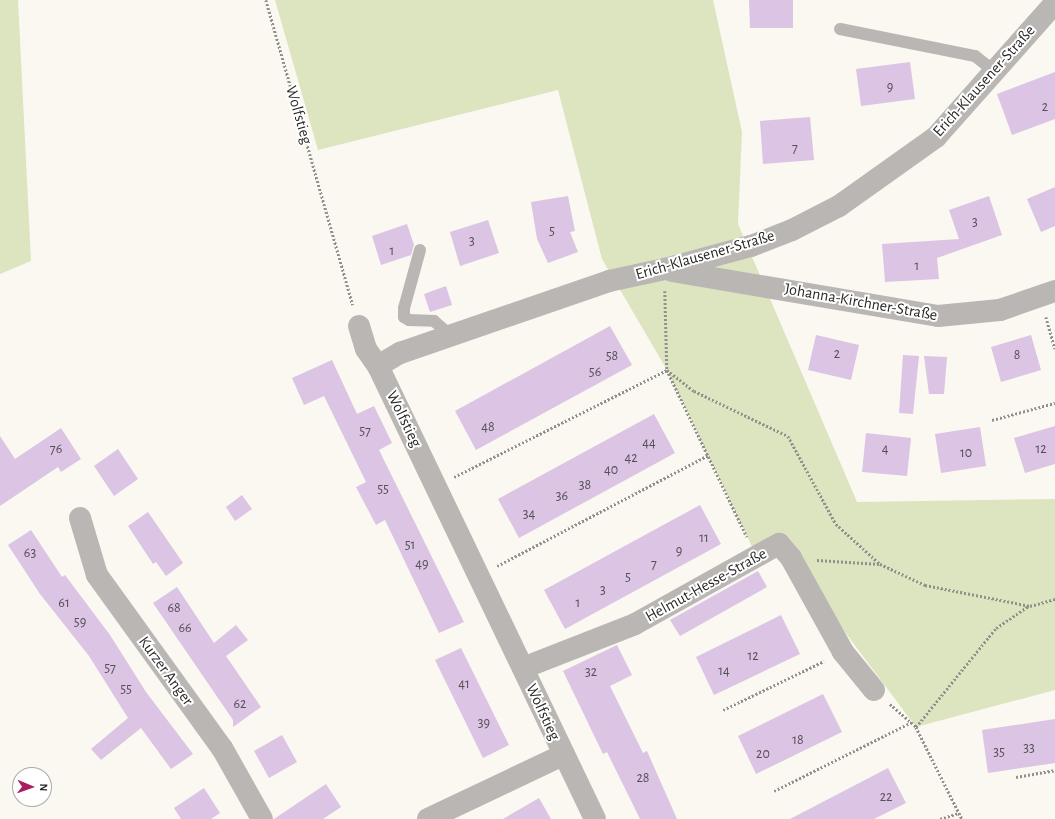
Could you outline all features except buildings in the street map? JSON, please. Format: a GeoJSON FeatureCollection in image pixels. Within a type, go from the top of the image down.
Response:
{"type":"FeatureCollection","features":[{"type":"Feature","properties":{"kind":"street","name":"Erich-Klausener-Straße"},"geometry":{"type":"LineString","coordinates":[[378,366],[400,353],[609,281],[665,270],[751,246],[840,206],[936,136],[993,70],[1055,3]]}},
{"type":"Feature","properties":{"kind":"street","name":"Johanna-Kirchner-Straße"},"geometry":{"type":"LineString","coordinates":[[665,270],[938,316],[1000,310],[1048,294]]}},
{"type":"Feature","properties":{"kind":"street","name":"Wolfstieg"},"geometry":{"type":"LineString","coordinates":[[359,326],[366,349],[378,366],[524,668],[563,755],[595,819]]}},
{"type":"Feature","properties":{"kind":"street","name":"Kurzer Anger"},"geometry":{"type":"LineString","coordinates":[[80,518],[97,575],[222,748],[262,819]]}},
{"type":"Feature","properties":{"kind":"street","name":"Helmut-Hesse-Straße"},"geometry":{"type":"LineString","coordinates":[[524,668],[635,624],[779,544],[791,558],[843,652],[874,690]]}},
{"type":"Feature","properties":{"kind":"street"},"geometry":{"type":"LineString","coordinates":[[428,819],[563,755]]}},
{"type":"Feature","properties":{"kind":"lane"},"geometry":{"type":"LineString","coordinates":[[840,29],[975,56],[993,70]]}},
{"type":"Feature","properties":{"kind":"lane"},"geometry":{"type":"LineString","coordinates":[[420,250],[404,308],[404,317],[409,320],[434,321],[450,335]]}},
{"type":"Feature","properties":{"kind":"path","name":"Wolfstieg"},"geometry":{"type":"LineString","coordinates":[[266,0],[359,326]]}},
{"type":"Feature","properties":{"kind":"path"},"geometry":{"type":"LineString","coordinates":[[665,270],[667,370],[757,557]]}},
{"type":"Feature","properties":{"kind":"path"},"geometry":{"type":"LineString","coordinates":[[1048,294],[1055,349]]}},
{"type":"Feature","properties":{"kind":"path"},"geometry":{"type":"LineString","coordinates":[[436,486],[667,370]]}},
{"type":"Feature","properties":{"kind":"path"},"geometry":{"type":"LineString","coordinates":[[667,370],[694,391],[788,436],[836,524],[880,564],[925,585],[1030,606]]}},
{"type":"Feature","properties":{"kind":"path"},"geometry":{"type":"LineString","coordinates":[[992,420],[1055,403]]}},
{"type":"Feature","properties":{"kind":"path"},"geometry":{"type":"LineString","coordinates":[[479,575],[708,455]]}},
{"type":"Feature","properties":{"kind":"path"},"geometry":{"type":"LineString","coordinates":[[791,558],[880,564]]}},
{"type":"Feature","properties":{"kind":"path"},"geometry":{"type":"LineString","coordinates":[[916,727],[996,628],[1030,606],[1055,599]]}},
{"type":"Feature","properties":{"kind":"path"},"geometry":{"type":"LineString","coordinates":[[723,710],[843,652]]}},
{"type":"Feature","properties":{"kind":"path"},"geometry":{"type":"LineString","coordinates":[[874,690],[916,727],[962,819]]}},
{"type":"Feature","properties":{"kind":"path"},"geometry":{"type":"LineString","coordinates":[[774,791],[912,722]]}},
{"type":"Feature","properties":{"kind":"path"},"geometry":{"type":"LineString","coordinates":[[1016,776],[1055,770]]}},
{"type":"Feature","properties":{"kind":"path"},"geometry":{"type":"LineString","coordinates":[[940,819],[959,813]]}},
{"type":"Feature","properties":{"kind":"green space"},"geometry":{"type":"Polygon","coordinates":[[[0,0],[18,0],[31,261],[0,274],[0,0]]]}},
{"type":"Feature","properties":{"kind":"green space"},"geometry":{"type":"Polygon","coordinates":[[[275,0],[713,0],[742,132],[738,224],[857,502],[1055,499],[1055,690],[916,727],[779,544],[757,557],[667,370],[602,259],[558,90],[318,150],[275,0]]]}}]}
